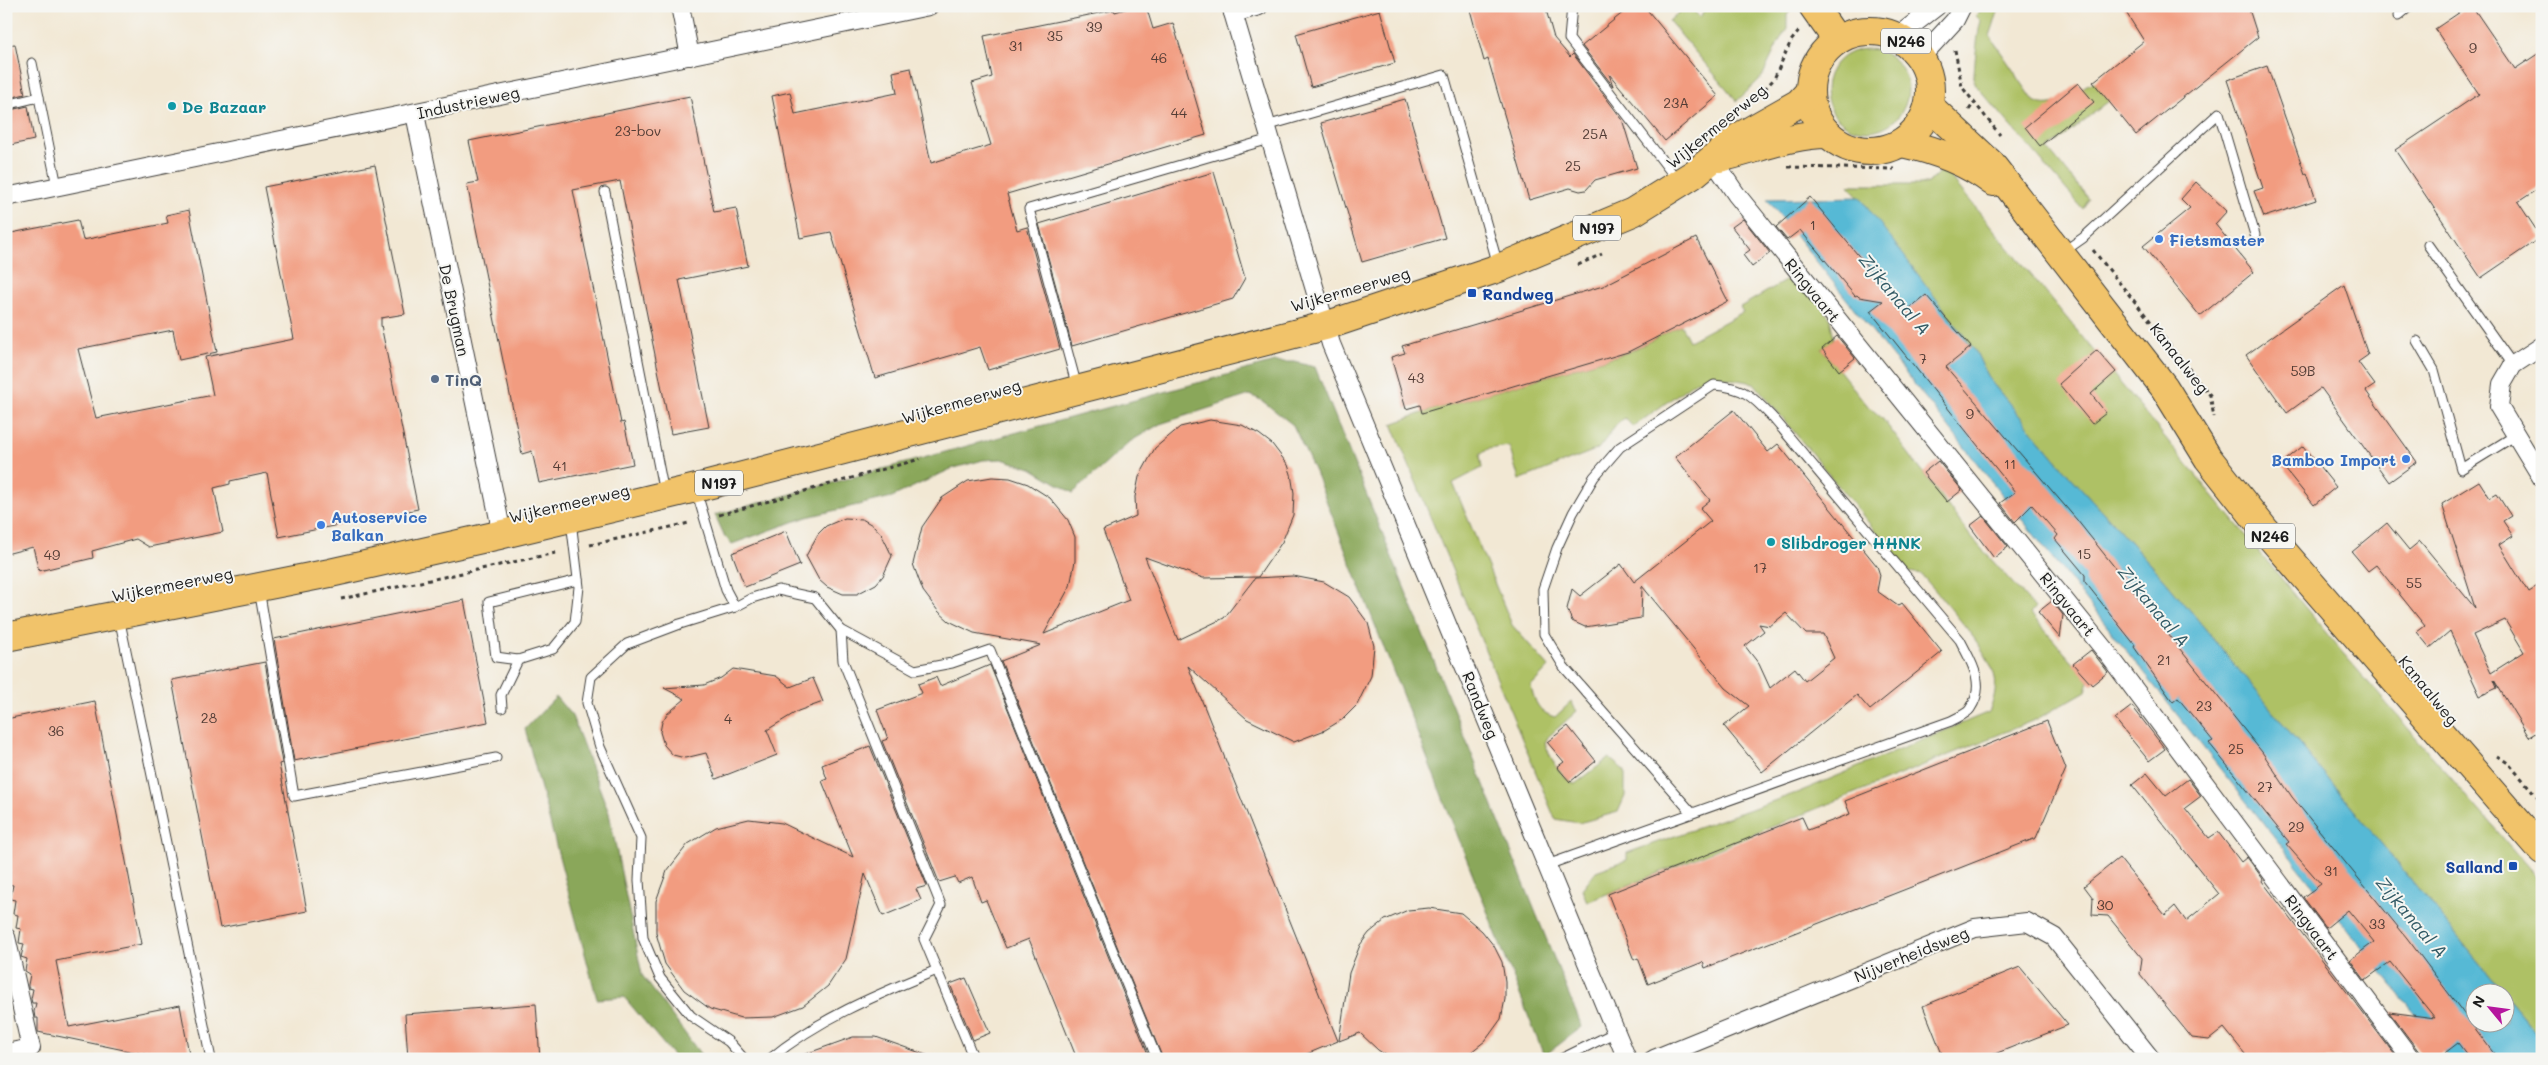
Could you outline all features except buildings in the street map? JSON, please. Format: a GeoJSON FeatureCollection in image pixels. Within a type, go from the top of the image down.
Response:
{"type":"FeatureCollection","features":[{"type":"Feature","properties":{"kind":"main road"},"geometry":{"type":"LineString","coordinates":[[1816,10],[1837,40]]}},
{"type":"Feature","properties":{"kind":"main road","name":"N246"},"geometry":{"type":"LineString","coordinates":[[1867,30],[1883,31],[1898,36],[1911,45],[1921,57],[1930,81],[1929,106],[1918,127],[1902,143],[1887,149],[1871,151],[1848,146],[1828,134],[1818,121],[1812,107],[1810,91],[1813,71],[1822,54],[1837,40],[1851,33],[1867,30]]}},
{"type":"Feature","properties":{"kind":"main road","name":"Wijkermeerweg"},"geometry":{"type":"LineString","coordinates":[[6,637],[258,587],[499,535],[665,496],[1325,326],[1499,268],[1633,212],[1713,160],[1739,136],[1799,103],[1810,91]]}},
{"type":"Feature","properties":{"kind":"main road","name":"Kanaalweg"},"geometry":{"type":"LineString","coordinates":[[1929,106],[1991,164],[2164,387],[2208,458],[2268,534],[2542,850]]}},
{"type":"Feature","properties":{"kind":"main road","name":"Wijkermeerweg"},"geometry":{"type":"LineString","coordinates":[[1713,160],[1745,153],[1797,136],[1828,134]]}},
{"type":"Feature","properties":{"kind":"main road","name":"Kanaalweg"},"geometry":{"type":"LineString","coordinates":[[1902,143],[1928,148],[1958,160],[1984,175],[2022,204]]}},
{"type":"Feature","properties":{"kind":"street"},"geometry":{"type":"LineString","coordinates":[[680,6],[690,56]]}},
{"type":"Feature","properties":{"kind":"street","name":"Industrieweg"},"geometry":{"type":"LineString","coordinates":[[6,197],[415,114],[929,6]]}},
{"type":"Feature","properties":{"kind":"street"},"geometry":{"type":"LineString","coordinates":[[1232,10],[1259,6]]}},
{"type":"Feature","properties":{"kind":"street"},"geometry":{"type":"LineString","coordinates":[[1898,36],[1936,6]]}},
{"type":"Feature","properties":{"kind":"street"},"geometry":{"type":"LineString","coordinates":[[1921,57],[1943,35],[1955,20],[1962,6]]}},
{"type":"Feature","properties":{"kind":"street","name":"Randweg"},"geometry":{"type":"LineString","coordinates":[[1232,10],[1325,326],[1627,1059]]}},
{"type":"Feature","properties":{"kind":"street","name":"De Brugman"},"geometry":{"type":"LineString","coordinates":[[415,114],[499,519],[499,535]]}},
{"type":"Feature","properties":{"kind":"street","name":"Ringvaart"},"geometry":{"type":"LineString","coordinates":[[1713,160],[1736,194],[2108,654],[2410,1059]]}},
{"type":"Feature","properties":{"kind":"street"},"geometry":{"type":"LineString","coordinates":[[2542,346],[2513,366],[2502,384],[2499,406],[2542,478]]}},
{"type":"Feature","properties":{"kind":"street","name":"Nijverheidsweg"},"geometry":{"type":"LineString","coordinates":[[1654,1059],[1975,928],[2027,922],[2054,937],[2151,1059]]}},
{"type":"Feature","properties":{"kind":"street"},"geometry":{"type":"LineString","coordinates":[[6,937],[31,1048],[6,1053]]}},
{"type":"Feature","properties":{"kind":"lane"},"geometry":{"type":"LineString","coordinates":[[1572,6],[1569,39],[1680,183]]}},
{"type":"Feature","properties":{"kind":"lane"},"geometry":{"type":"LineString","coordinates":[[2398,16],[2410,6]]}},
{"type":"Feature","properties":{"kind":"lane"},"geometry":{"type":"LineString","coordinates":[[32,63],[57,186]]}},
{"type":"Feature","properties":{"kind":"lane"},"geometry":{"type":"LineString","coordinates":[[1078,390],[1071,370],[1029,209],[1444,75],[1499,268]]}},
{"type":"Feature","properties":{"kind":"lane"},"geometry":{"type":"LineString","coordinates":[[6,105],[39,97]]}},
{"type":"Feature","properties":{"kind":"lane"},"geometry":{"type":"LineString","coordinates":[[2060,254],[2083,238],[2219,113],[2255,235]]}},
{"type":"Feature","properties":{"kind":"lane"},"geometry":{"type":"LineString","coordinates":[[606,192],[665,496]]}},
{"type":"Feature","properties":{"kind":"lane"},"geometry":{"type":"LineString","coordinates":[[2428,246],[2513,366]]}},
{"type":"Feature","properties":{"kind":"lane"},"geometry":{"type":"LineString","coordinates":[[2417,341],[2434,370],[2461,469],[2516,435]]}},
{"type":"Feature","properties":{"kind":"lane"},"geometry":{"type":"LineString","coordinates":[[1547,865],[1951,721],[1970,710],[1977,691],[1978,676],[1960,640],[1774,419],[1752,395],[1733,386],[1714,385],[1620,447],[1594,477],[1573,513],[1557,548],[1543,589],[1544,634],[1564,667],[1692,813]]}},
{"type":"Feature","properties":{"kind":"lane"},"geometry":{"type":"LineString","coordinates":[[696,488],[726,590],[735,607]]}},
{"type":"Feature","properties":{"kind":"lane"},"geometry":{"type":"LineString","coordinates":[[571,518],[578,580],[575,622],[553,649],[518,660],[496,657],[489,602],[578,580]]}},
{"type":"Feature","properties":{"kind":"lane"},"geometry":{"type":"LineString","coordinates":[[258,587],[294,796],[496,758]]}},
{"type":"Feature","properties":{"kind":"lane"},"geometry":{"type":"LineString","coordinates":[[744,1059],[729,1042],[691,1016],[660,978],[643,938],[639,880],[641,838],[600,747],[587,703],[591,677],[628,644],[778,590],[815,598],[841,630],[915,670],[952,663],[990,650],[1157,1059]]}},
{"type":"Feature","properties":{"kind":"lane"},"geometry":{"type":"LineString","coordinates":[[118,614],[211,1059]]}},
{"type":"Feature","properties":{"kind":"lane"},"geometry":{"type":"LineString","coordinates":[[841,630],[843,662],[942,906],[924,939],[974,1059]]}},
{"type":"Feature","properties":{"kind":"lane"},"geometry":{"type":"LineString","coordinates":[[502,708],[501,695],[518,660]]}},
{"type":"Feature","properties":{"kind":"lane"},"geometry":{"type":"LineString","coordinates":[[770,1059],[786,1046],[862,1002],[937,970]]}},
{"type":"Feature","properties":{"kind":"lane"},"geometry":{"type":"LineString","coordinates":[[1561,1059],[1616,1032]]}},
{"type":"Feature","properties":{"kind":"path","name":"Wijkermeerweg"},"geometry":{"type":"LineString","coordinates":[[1758,96],[1774,79],[1791,41],[1816,10]]}},
{"type":"Feature","properties":{"kind":"path"},"geometry":{"type":"LineString","coordinates":[[1943,35],[1957,55],[1962,86],[2002,137]]}},
{"type":"Feature","properties":{"kind":"path","name":"Kanaalweg"},"geometry":{"type":"LineString","coordinates":[[2083,238],[2210,395],[2215,422]]}},
{"type":"Feature","properties":{"kind":"path"},"geometry":{"type":"LineString","coordinates":[[2494,755],[2508,763],[2542,802]]}},
{"type":"Feature","properties":{"kind":"green space"},"geometry":{"type":"Polygon","coordinates":[[[1686,6],[1690,6],[1700,18],[1705,9],[1704,6],[1792,6],[1793,8],[1787,15],[1787,29],[1779,41],[1762,77],[1737,101],[1669,21],[1686,6]]]}},
{"type":"Feature","properties":{"kind":"green space"},"geometry":{"type":"Polygon","coordinates":[[[1985,6],[2000,6],[1990,36],[2034,101],[2042,104],[2057,102],[2093,82],[2109,101],[2048,149],[2089,199],[2083,209],[1974,83],[1981,21],[1976,16],[1985,6]]]}},
{"type":"Feature","properties":{"kind":"green space"},"geometry":{"type":"Polygon","coordinates":[[[1859,49],[1875,49],[1890,56],[1901,67],[1908,82],[1905,106],[1896,119],[1875,131],[1859,131],[1844,124],[1833,113],[1826,98],[1826,82],[1833,67],[1844,56],[1859,49]]]}},
{"type":"Feature","properties":{"kind":"green space"},"geometry":{"type":"Polygon","coordinates":[[[1943,168],[2342,652],[2542,883],[2542,1040],[2516,1008],[2516,982],[2495,982],[2166,581],[2069,475],[1988,378],[1976,352],[1849,185],[1921,185],[1928,183],[1943,168]]]}},
{"type":"Feature","properties":{"kind":"green space"},"geometry":{"type":"Polygon","coordinates":[[[1797,274],[1830,318],[1834,339],[1822,349],[1868,406],[1882,418],[1971,537],[2035,608],[2030,613],[2089,681],[2086,691],[2037,719],[1587,902],[1582,889],[1596,871],[1627,860],[1627,853],[1799,792],[1989,712],[1995,686],[1995,678],[1991,666],[1975,639],[1952,610],[1921,574],[1909,572],[1754,383],[1714,376],[1696,381],[1633,427],[1625,418],[1618,423],[1598,449],[1519,480],[1509,446],[1488,449],[1480,455],[1482,468],[1453,483],[1512,625],[1549,667],[1531,686],[1538,706],[1545,713],[1555,717],[1571,702],[1577,711],[1548,737],[1545,743],[1547,749],[1561,773],[1575,784],[1609,758],[1625,771],[1625,796],[1618,812],[1579,823],[1555,819],[1392,424],[1422,413],[1629,352],[1681,325],[1689,341],[1743,312],[1740,307],[1797,274]]]}},
{"type":"Feature","properties":{"kind":"green space"},"geometry":{"type":"Polygon","coordinates":[[[1274,362],[1295,362],[1315,367],[1582,1027],[1544,1056],[1315,472],[1293,425],[1261,400],[1250,395],[1160,424],[1131,441],[1073,493],[1031,468],[1002,459],[983,460],[951,469],[892,497],[807,517],[732,544],[725,537],[715,515],[1274,362]]]}},
{"type":"Feature","properties":{"kind":"green space"},"geometry":{"type":"Polygon","coordinates":[[[556,697],[572,716],[609,813],[642,975],[704,1059],[676,1059],[624,997],[597,999],[525,729],[556,697]]]}},
{"type":"Feature","properties":{"kind":"water","name":"Zijkanaal A"},"geometry":{"type":"Polygon","coordinates":[[[1860,197],[1976,352],[1988,378],[2069,475],[2166,581],[2495,982],[2466,982],[2466,1032],[2516,1032],[2516,1008],[2542,1040],[2542,1059],[2451,1059],[1767,199],[1860,197]]]}},
{"type":"Feature","properties":{"kind":"place","name":"De Bazaar"},"geometry":{"type":"Point","coordinates":[172,106]}},
{"type":"Feature","properties":{"kind":"place","name":"Fietsmaster"},"geometry":{"type":"Point","coordinates":[2159,239]}},
{"type":"Feature","properties":{"kind":"place","name":"Randweg"},"geometry":{"type":"Point","coordinates":[1472,293]}},
{"type":"Feature","properties":{"kind":"place","name":"TinQ"},"geometry":{"type":"Point","coordinates":[435,379]}},
{"type":"Feature","properties":{"kind":"place","name":"Bamboo Import"},"geometry":{"type":"Point","coordinates":[2406,459]}},
{"type":"Feature","properties":{"kind":"place","name":"Autoservice Balkan"},"geometry":{"type":"Point","coordinates":[321,525]}},
{"type":"Feature","properties":{"kind":"place","name":"Slibdroger HHNK"},"geometry":{"type":"Point","coordinates":[1771,542]}},
{"type":"Feature","properties":{"kind":"place","name":"Salland"},"geometry":{"type":"Point","coordinates":[2513,866]}}]}
